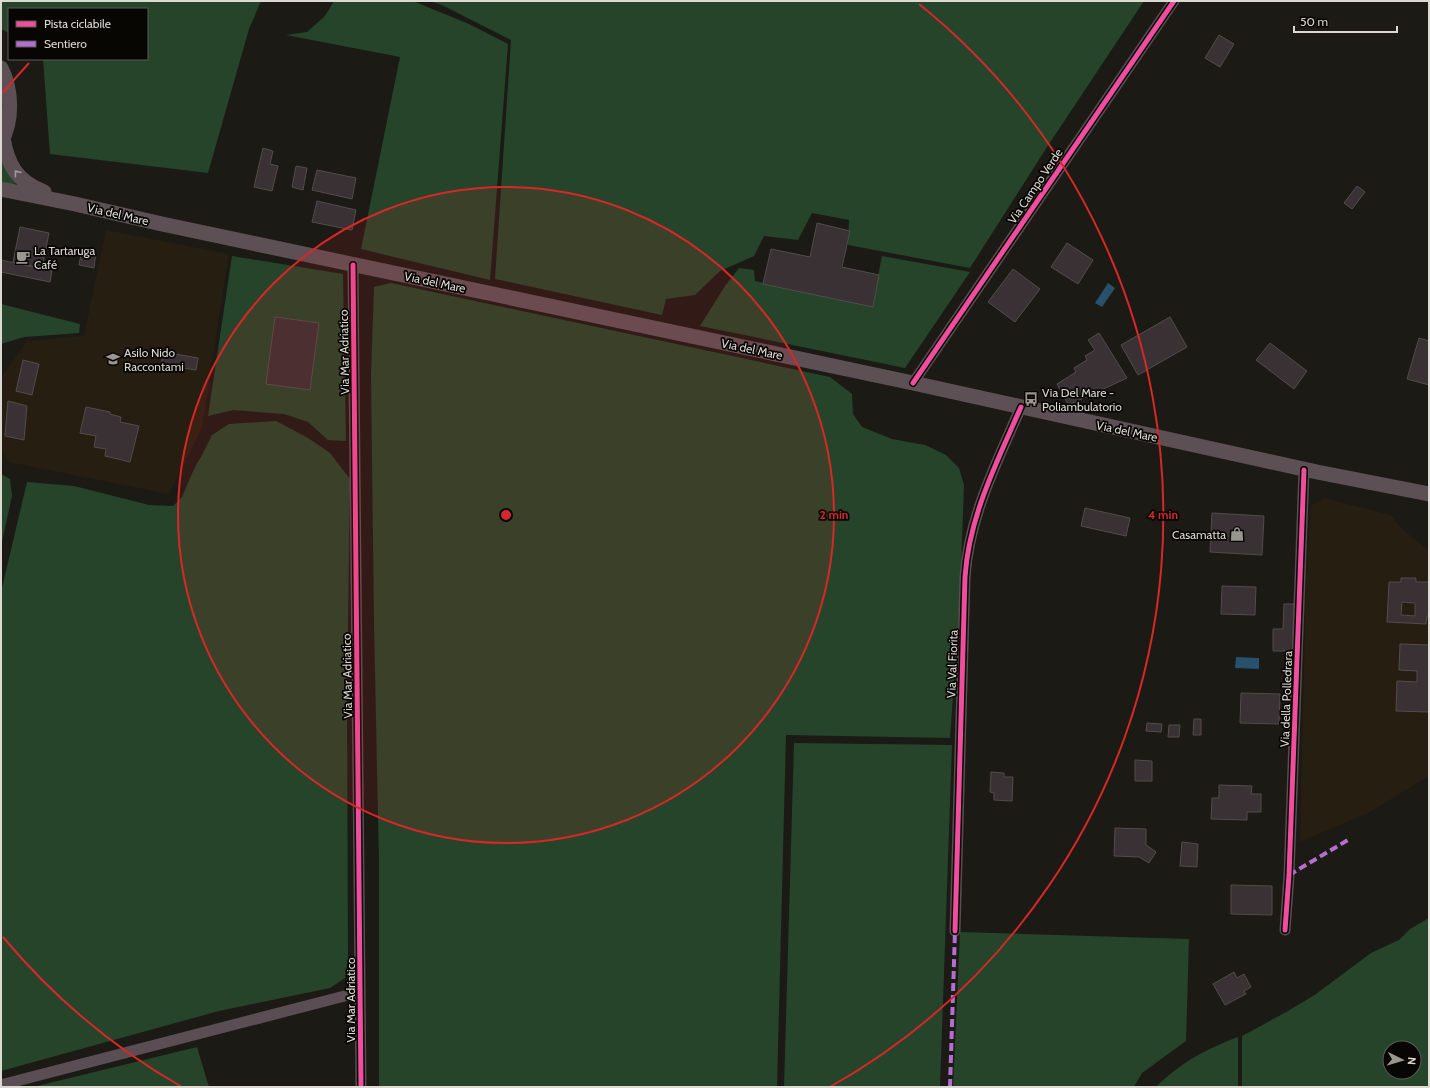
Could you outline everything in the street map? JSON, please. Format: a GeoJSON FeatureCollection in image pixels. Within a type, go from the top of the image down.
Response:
{"type":"FeatureCollection","features":[{"type":"Feature","properties":{"kind":"main road","name":"Via del Mare"},"geometry":{"type":"LineString","coordinates":[[1,68],[7,83],[9,100],[8,118],[2,140],[11,164],[19,177],[30,186],[75,204]]}},
{"type":"Feature","properties":{"kind":"main road","name":"Via del Mare"},"geometry":{"type":"LineString","coordinates":[[1,189],[913,383],[1304,470],[1429,494]]}},
{"type":"Feature","properties":{"kind":"street","name":"Via Campo Verde"},"geometry":{"type":"LineString","coordinates":[[913,383],[1174,1]]}},
{"type":"Feature","properties":{"kind":"street","name":"Via Mar Adriatico"},"geometry":{"type":"LineString","coordinates":[[353,265],[361,1087]]}},
{"type":"Feature","properties":{"kind":"street","name":"Via Val Fiorita"},"geometry":{"type":"LineString","coordinates":[[955,931],[964,592],[967,556],[972,529],[986,488],[1021,407]]}},
{"type":"Feature","properties":{"kind":"street","name":"Via della Polledrara"},"geometry":{"type":"LineString","coordinates":[[1285,930],[1289,875],[1304,470]]}},
{"type":"Feature","properties":{"kind":"street","name":"Via Mar Adriatico"},"geometry":{"type":"LineString","coordinates":[[1,1085],[360,992]]}},
{"type":"Feature","properties":{"kind":"shaded area","name":"Asilo Nido Raccontami"},"geometry":{"type":"Polygon","coordinates":[[[106,230],[229,254],[202,428],[169,494],[9,462],[1,449],[1,378],[27,341],[84,336],[106,230]]]}},
{"type":"Feature","properties":{"kind":"shaded area"},"geometry":{"type":"Polygon","coordinates":[[[1324,498],[1391,515],[1399,526],[1429,551],[1429,776],[1368,813],[1300,842],[1306,583],[1311,506],[1324,498]]]}},
{"type":"Feature","properties":{"kind":"green space"},"geometry":{"type":"Polygon","coordinates":[[[1,1],[261,1],[249,29],[208,173],[50,154],[43,60],[148,60],[148,8],[8,8],[8,32],[1,29],[1,1]]]}},
{"type":"Feature","properties":{"kind":"green space"},"geometry":{"type":"Polygon","coordinates":[[[334,1],[413,1],[469,24],[508,44],[490,280],[361,249],[400,57],[286,35],[307,32],[325,16],[334,1]]]}},
{"type":"Feature","properties":{"kind":"green space"},"geometry":{"type":"Polygon","coordinates":[[[430,1],[1144,1],[1047,147],[970,268],[848,245],[849,220],[812,213],[798,240],[764,236],[754,256],[720,271],[695,295],[666,299],[662,315],[495,279],[511,40],[442,5],[430,1]]]}},
{"type":"Feature","properties":{"kind":"green space"},"geometry":{"type":"Polygon","coordinates":[[[1,150],[16,183],[14,185],[1,182],[1,150]]]}},
{"type":"Feature","properties":{"kind":"green space"},"geometry":{"type":"Polygon","coordinates":[[[232,256],[343,274],[346,441],[328,440],[308,422],[284,414],[233,410],[208,416],[232,256]]]}},
{"type":"Feature","properties":{"kind":"green space"},"geometry":{"type":"Polygon","coordinates":[[[882,256],[970,272],[905,368],[700,326],[725,286],[739,268],[754,270],[755,281],[872,306],[882,256]]]}},
{"type":"Feature","properties":{"kind":"green space"},"geometry":{"type":"Polygon","coordinates":[[[391,283],[830,377],[852,394],[853,414],[862,427],[892,439],[925,445],[946,455],[959,468],[964,485],[960,598],[950,738],[786,735],[777,1087],[379,1087],[379,862],[371,375],[374,287],[391,283]]]}},
{"type":"Feature","properties":{"kind":"green space"},"geometry":{"type":"Polygon","coordinates":[[[1,304],[80,324],[79,333],[24,337],[1,344],[1,304]]]}},
{"type":"Feature","properties":{"kind":"green space"},"geometry":{"type":"Polygon","coordinates":[[[276,421],[308,438],[330,453],[350,479],[347,704],[348,959],[345,978],[330,988],[219,1011],[1,1071],[1,592],[27,482],[74,486],[149,505],[173,506],[182,497],[194,469],[212,435],[229,424],[276,421]]]}},
{"type":"Feature","properties":{"kind":"green space"},"geometry":{"type":"Polygon","coordinates":[[[1,474],[10,479],[12,496],[1,546],[1,474]]]}},
{"type":"Feature","properties":{"kind":"green space"},"geometry":{"type":"Polygon","coordinates":[[[794,743],[952,745],[940,1087],[784,1087],[794,743]]]}},
{"type":"Feature","properties":{"kind":"green space"},"geometry":{"type":"Polygon","coordinates":[[[1429,918],[1429,1087],[1242,1087],[1242,1036],[1316,994],[1371,953],[1399,940],[1410,929],[1429,918]]]}},
{"type":"Feature","properties":{"kind":"green space"},"geometry":{"type":"Polygon","coordinates":[[[960,932],[1189,939],[1186,1041],[1142,1073],[1134,1087],[953,1087],[960,932]]]}},
{"type":"Feature","properties":{"kind":"green space"},"geometry":{"type":"Polygon","coordinates":[[[1238,1037],[1238,1087],[1156,1087],[1165,1078],[1184,1064],[1215,1046],[1238,1037]]]}},
{"type":"Feature","properties":{"kind":"green space"},"geometry":{"type":"Polygon","coordinates":[[[197,1047],[209,1087],[33,1087],[197,1047]]]}},
{"type":"Feature","properties":{"kind":"water"},"geometry":{"type":"Polygon","coordinates":[[[1108,283],[1115,288],[1102,307],[1095,303],[1108,283]]]}},
{"type":"Feature","properties":{"kind":"water"},"geometry":{"type":"Polygon","coordinates":[[[1236,657],[1259,658],[1259,669],[1235,668],[1236,657]]]}},
{"type":"Feature","properties":{"kind":"building"},"geometry":{"type":"Polygon","coordinates":[[[1219,35],[1234,44],[1220,67],[1205,58],[1219,35]]]}},
{"type":"Feature","properties":{"kind":"building"},"geometry":{"type":"Polygon","coordinates":[[[263,148],[273,151],[270,164],[278,166],[272,191],[254,187],[263,148]]]}},
{"type":"Feature","properties":{"kind":"building"},"geometry":{"type":"Polygon","coordinates":[[[296,166],[307,168],[303,190],[292,187],[296,166]]]}},
{"type":"Feature","properties":{"kind":"building"},"geometry":{"type":"Polygon","coordinates":[[[317,170],[356,178],[352,199],[312,190],[317,170]]]}},
{"type":"Feature","properties":{"kind":"building"},"geometry":{"type":"Polygon","coordinates":[[[1357,186],[1365,192],[1352,209],[1344,203],[1357,186]]]}},
{"type":"Feature","properties":{"kind":"building"},"geometry":{"type":"Polygon","coordinates":[[[317,201],[356,210],[352,230],[312,222],[317,201]]]}},
{"type":"Feature","properties":{"kind":"building"},"geometry":{"type":"Polygon","coordinates":[[[817,223],[850,231],[842,267],[879,275],[873,307],[763,284],[771,249],[810,257],[817,223]]]}},
{"type":"Feature","properties":{"kind":"building"},"geometry":{"type":"Polygon","coordinates":[[[20,227],[49,233],[42,268],[13,262],[20,227]]]}},
{"type":"Feature","properties":{"kind":"building"},"geometry":{"type":"Polygon","coordinates":[[[1067,243],[1093,260],[1078,284],[1051,267],[1067,243]]]}},
{"type":"Feature","properties":{"kind":"building"},"geometry":{"type":"Polygon","coordinates":[[[82,250],[96,253],[94,268],[79,265],[82,250]]]}},
{"type":"Feature","properties":{"kind":"building"},"geometry":{"type":"Polygon","coordinates":[[[1,260],[52,271],[50,282],[1,272],[1,260]]]}},
{"type":"Feature","properties":{"kind":"building"},"geometry":{"type":"Polygon","coordinates":[[[1013,269],[1040,289],[1015,322],[988,302],[1013,269]]]}},
{"type":"Feature","properties":{"kind":"building"},"geometry":{"type":"Polygon","coordinates":[[[275,317],[319,323],[310,390],[266,384],[275,317]]]}},
{"type":"Feature","properties":{"kind":"building"},"geometry":{"type":"Polygon","coordinates":[[[1170,317],[1187,347],[1138,375],[1121,345],[1170,317]]]}},
{"type":"Feature","properties":{"kind":"building"},"geometry":{"type":"Polygon","coordinates":[[[1099,333],[1127,378],[1068,404],[1057,384],[1076,372],[1074,368],[1087,360],[1085,356],[1095,350],[1088,340],[1099,333]]]}},
{"type":"Feature","properties":{"kind":"building"},"geometry":{"type":"Polygon","coordinates":[[[1419,338],[1429,341],[1429,385],[1407,379],[1419,338]]]}},
{"type":"Feature","properties":{"kind":"building"},"geometry":{"type":"Polygon","coordinates":[[[1270,343],[1307,371],[1294,389],[1256,360],[1270,343]]]}},
{"type":"Feature","properties":{"kind":"building"},"geometry":{"type":"Polygon","coordinates":[[[163,352],[198,358],[196,370],[161,365],[163,352]]]}},
{"type":"Feature","properties":{"kind":"building"},"geometry":{"type":"Polygon","coordinates":[[[23,360],[39,364],[32,395],[16,391],[23,360]]]}},
{"type":"Feature","properties":{"kind":"building"},"geometry":{"type":"Polygon","coordinates":[[[8,401],[27,406],[24,440],[5,436],[8,401]]]}},
{"type":"Feature","properties":{"kind":"building"},"geometry":{"type":"Polygon","coordinates":[[[86,407],[110,412],[110,414],[121,417],[120,422],[139,426],[130,462],[105,456],[106,449],[94,447],[96,436],[80,433],[86,407]]]}},
{"type":"Feature","properties":{"kind":"building"},"geometry":{"type":"Polygon","coordinates":[[[1085,508],[1130,518],[1126,536],[1081,526],[1085,508]]]}},
{"type":"Feature","properties":{"kind":"building","name":"Casamatta"},"geometry":{"type":"Polygon","coordinates":[[[1212,513],[1264,516],[1262,555],[1210,552],[1212,513]]]}},
{"type":"Feature","properties":{"kind":"building"},"geometry":{"type":"Polygon","coordinates":[[[1401,578],[1416,578],[1416,582],[1428,582],[1429,578],[1429,616],[1427,616],[1426,624],[1387,622],[1389,582],[1401,582],[1401,578]],[[1402,602],[1401,615],[1415,616],[1415,603],[1402,602]]]}},
{"type":"Feature","properties":{"kind":"building"},"geometry":{"type":"Polygon","coordinates":[[[1222,586],[1256,587],[1255,615],[1221,614],[1222,586]]]}},
{"type":"Feature","properties":{"kind":"building"},"geometry":{"type":"Polygon","coordinates":[[[1284,604],[1294,604],[1293,651],[1273,651],[1273,629],[1283,629],[1284,604]]]}},
{"type":"Feature","properties":{"kind":"building"},"geometry":{"type":"Polygon","coordinates":[[[1400,644],[1429,645],[1429,712],[1396,711],[1397,681],[1417,682],[1417,671],[1399,670],[1400,644]]]}},
{"type":"Feature","properties":{"kind":"building"},"geometry":{"type":"Polygon","coordinates":[[[1241,693],[1280,694],[1279,724],[1240,723],[1241,693]]]}},
{"type":"Feature","properties":{"kind":"building"},"geometry":{"type":"Polygon","coordinates":[[[1194,719],[1201,719],[1201,735],[1193,735],[1194,719]]]}},
{"type":"Feature","properties":{"kind":"building"},"geometry":{"type":"Polygon","coordinates":[[[1147,723],[1162,724],[1161,732],[1146,731],[1147,723]]]}},
{"type":"Feature","properties":{"kind":"building"},"geometry":{"type":"Polygon","coordinates":[[[1169,725],[1180,725],[1179,737],[1168,737],[1169,725]]]}},
{"type":"Feature","properties":{"kind":"building"},"geometry":{"type":"Polygon","coordinates":[[[1135,760],[1152,761],[1152,781],[1135,781],[1135,760]]]}},
{"type":"Feature","properties":{"kind":"building"},"geometry":{"type":"Polygon","coordinates":[[[991,772],[1004,773],[1004,777],[1013,777],[1012,801],[994,800],[994,793],[990,792],[991,772]]]}},
{"type":"Feature","properties":{"kind":"building"},"geometry":{"type":"Polygon","coordinates":[[[1219,785],[1252,786],[1251,794],[1261,794],[1261,812],[1247,812],[1247,820],[1211,819],[1212,798],[1219,798],[1219,785]]]}},
{"type":"Feature","properties":{"kind":"building"},"geometry":{"type":"Polygon","coordinates":[[[1115,828],[1146,829],[1146,845],[1156,852],[1149,863],[1139,857],[1114,856],[1115,828]]]}},
{"type":"Feature","properties":{"kind":"building"},"geometry":{"type":"Polygon","coordinates":[[[1182,842],[1198,844],[1197,867],[1180,866],[1182,842]]]}},
{"type":"Feature","properties":{"kind":"building"},"geometry":{"type":"Polygon","coordinates":[[[1231,885],[1272,886],[1272,915],[1231,914],[1231,885]]]}},
{"type":"Feature","properties":{"kind":"building"},"geometry":{"type":"Polygon","coordinates":[[[1234,972],[1237,978],[1244,974],[1251,987],[1244,991],[1246,994],[1225,1005],[1213,984],[1234,972]]]}},
{"type":"Feature","properties":{"kind":"marked path"},"geometry":{"type":"LineString","coordinates":[[1289,875],[1348,840]]}},
{"type":"Feature","properties":{"kind":"marked path"},"geometry":{"type":"LineString","coordinates":[[950,1087],[955,931]]}},
{"type":"Feature","properties":{"kind":"cycle path"},"geometry":{"type":"LineString","coordinates":[[913,383],[1174,1]]}},
{"type":"Feature","properties":{"kind":"cycle path"},"geometry":{"type":"LineString","coordinates":[[353,265],[361,1087]]}},
{"type":"Feature","properties":{"kind":"cycle path"},"geometry":{"type":"LineString","coordinates":[[955,931],[965,577],[972,532],[978,511],[994,469],[1021,407]]}},
{"type":"Feature","properties":{"kind":"cycle path"},"geometry":{"type":"LineString","coordinates":[[1285,930],[1289,875],[1304,470]]}},
{"type":"Feature","properties":{"kind":"place","name":"La Tartaruga Café"},"geometry":{"type":"Point","coordinates":[23,257]}},
{"type":"Feature","properties":{"kind":"place","name":"Asilo Nido Raccontami"},"geometry":{"type":"Point","coordinates":[113,359]}},
{"type":"Feature","properties":{"kind":"place","name":"Via Del Mare - Poliambulatorio"},"geometry":{"type":"Point","coordinates":[1031,399]}},
{"type":"Feature","properties":{"kind":"place","name":"Casamatta"},"geometry":{"type":"Point","coordinates":[1237,534]}}]}
